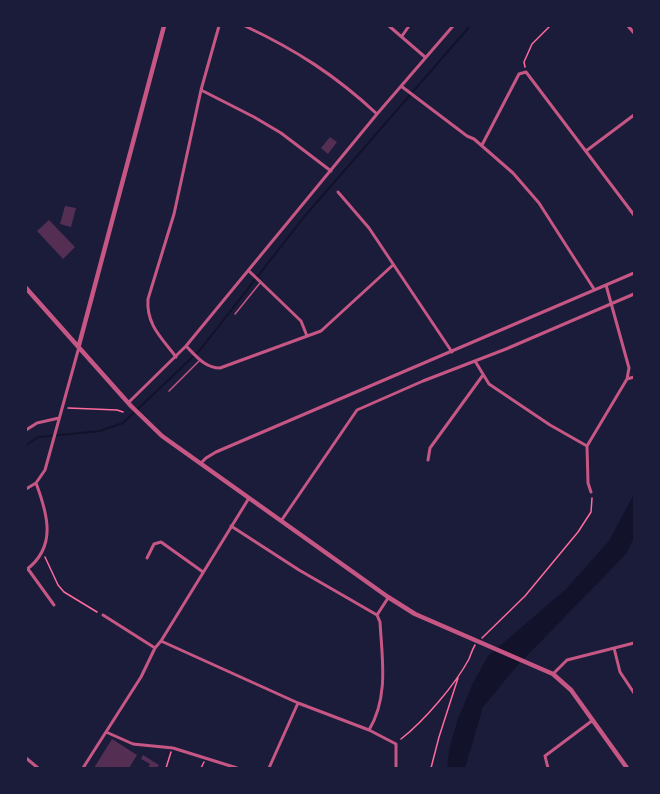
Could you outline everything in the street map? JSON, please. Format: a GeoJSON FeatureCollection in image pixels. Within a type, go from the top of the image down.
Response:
{"type":"FeatureCollection","features":[{"type":"Feature","properties":{"kind":"street"},"geometry":{"type":"LineString","coordinates":[[26,489],[36,483],[45,470],[54,442],[164,26]]}},
{"type":"Feature","properties":{"kind":"street"},"geometry":{"type":"LineString","coordinates":[[177,357],[150,322],[147,306],[174,214],[201,90],[219,26]]}},
{"type":"Feature","properties":{"kind":"street"},"geometry":{"type":"LineString","coordinates":[[245,26],[312,61],[351,90],[377,114]]}},
{"type":"Feature","properties":{"kind":"street"},"geometry":{"type":"LineString","coordinates":[[389,26],[425,57]]}},
{"type":"Feature","properties":{"kind":"street"},"geometry":{"type":"LineString","coordinates":[[402,36],[409,26]]}},
{"type":"Feature","properties":{"kind":"street"},"geometry":{"type":"LineString","coordinates":[[130,404],[177,357],[377,114],[453,26]]}},
{"type":"Feature","properties":{"kind":"street"},"geometry":{"type":"LineString","coordinates":[[628,26],[634,33]]}},
{"type":"Feature","properties":{"kind":"street"},"geometry":{"type":"LineString","coordinates":[[482,145],[519,74],[526,72],[634,215]]}},
{"type":"Feature","properties":{"kind":"street"},"geometry":{"type":"LineString","coordinates":[[401,86],[482,145],[513,173],[538,203],[594,289]]}},
{"type":"Feature","properties":{"kind":"street"},"geometry":{"type":"LineString","coordinates":[[201,90],[281,133],[331,171]]}},
{"type":"Feature","properties":{"kind":"street"},"geometry":{"type":"LineString","coordinates":[[586,152],[634,115]]}},
{"type":"Feature","properties":{"kind":"street"},"geometry":{"type":"LineString","coordinates":[[338,192],[369,228],[452,352]]}},
{"type":"Feature","properties":{"kind":"street"},"geometry":{"type":"LineString","coordinates":[[629,207],[634,202]]}},
{"type":"Feature","properties":{"kind":"street"},"geometry":{"type":"LineString","coordinates":[[186,346],[212,368],[220,368],[321,331],[393,265]]}},
{"type":"Feature","properties":{"kind":"street"},"geometry":{"type":"LineString","coordinates":[[249,271],[301,321],[307,336]]}},
{"type":"Feature","properties":{"kind":"street"},"geometry":{"type":"LineString","coordinates":[[200,465],[216,452],[634,273]]}},
{"type":"Feature","properties":{"kind":"street"},"geometry":{"type":"LineString","coordinates":[[591,492],[588,483],[587,446],[627,379],[629,368],[606,285]]}},
{"type":"Feature","properties":{"kind":"street"},"geometry":{"type":"LineString","coordinates":[[26,288],[139,415],[162,436],[200,465],[415,614],[554,674],[571,690],[627,768]]}},
{"type":"Feature","properties":{"kind":"street"},"geometry":{"type":"LineString","coordinates":[[282,521],[357,410],[634,294]]}},
{"type":"Feature","properties":{"kind":"street"},"geometry":{"type":"LineString","coordinates":[[475,361],[489,384],[550,425],[587,446]]}},
{"type":"Feature","properties":{"kind":"street"},"geometry":{"type":"LineString","coordinates":[[428,460],[430,448],[483,375]]}},
{"type":"Feature","properties":{"kind":"street"},"geometry":{"type":"LineString","coordinates":[[627,379],[634,377]]}},
{"type":"Feature","properties":{"kind":"street"},"geometry":{"type":"LineString","coordinates":[[26,430],[37,423],[59,418]]}},
{"type":"Feature","properties":{"kind":"street"},"geometry":{"type":"LineString","coordinates":[[36,483],[45,506],[47,540],[43,553],[27,569],[54,605]]}},
{"type":"Feature","properties":{"kind":"street"},"geometry":{"type":"LineString","coordinates":[[83,768],[249,498]]}},
{"type":"Feature","properties":{"kind":"street"},"geometry":{"type":"LineString","coordinates":[[231,526],[299,570],[377,615],[380,622],[384,686],[369,730]]}},
{"type":"Feature","properties":{"kind":"street"},"geometry":{"type":"LineString","coordinates":[[147,558],[154,544],[161,542],[203,572]]}},
{"type":"Feature","properties":{"kind":"street"},"geometry":{"type":"LineString","coordinates":[[377,615],[388,597]]}},
{"type":"Feature","properties":{"kind":"street"},"geometry":{"type":"LineString","coordinates":[[103,615],[155,648]]}},
{"type":"Feature","properties":{"kind":"street"},"geometry":{"type":"LineString","coordinates":[[161,641],[298,703],[369,730],[396,744],[396,768]]}},
{"type":"Feature","properties":{"kind":"street"},"geometry":{"type":"LineString","coordinates":[[554,674],[567,660],[634,643]]}},
{"type":"Feature","properties":{"kind":"street"},"geometry":{"type":"LineString","coordinates":[[614,648],[620,672],[634,693]]}},
{"type":"Feature","properties":{"kind":"street"},"geometry":{"type":"LineString","coordinates":[[269,768],[298,703]]}},
{"type":"Feature","properties":{"kind":"street"},"geometry":{"type":"LineString","coordinates":[[548,768],[545,756],[593,720]]}},
{"type":"Feature","properties":{"kind":"street"},"geometry":{"type":"LineString","coordinates":[[106,732],[133,744],[173,748],[237,768]]}},
{"type":"Feature","properties":{"kind":"street"},"geometry":{"type":"LineString","coordinates":[[26,758],[38,768]]}},
{"type":"Feature","properties":{"kind":"lane"},"geometry":{"type":"LineString","coordinates":[[235,314],[260,282]]}},
{"type":"Feature","properties":{"kind":"lane"},"geometry":{"type":"LineString","coordinates":[[169,391],[199,359]]}},
{"type":"Feature","properties":{"kind":"path"},"geometry":{"type":"LineString","coordinates":[[526,72],[524,62],[532,44],[550,26]]}},
{"type":"Feature","properties":{"kind":"path"},"geometry":{"type":"LineString","coordinates":[[62,408],[123,412]]}},
{"type":"Feature","properties":{"kind":"path"},"geometry":{"type":"LineString","coordinates":[[479,641],[525,596],[578,532],[591,512],[591,492]]}},
{"type":"Feature","properties":{"kind":"path"},"geometry":{"type":"LineString","coordinates":[[43,553],[58,585],[64,592],[103,615]]}},
{"type":"Feature","properties":{"kind":"path"},"geometry":{"type":"LineString","coordinates":[[396,744],[417,727],[458,677],[473,647]]}},
{"type":"Feature","properties":{"kind":"path"},"geometry":{"type":"LineString","coordinates":[[431,768],[438,737],[458,677]]}},
{"type":"Feature","properties":{"kind":"path"},"geometry":{"type":"LineString","coordinates":[[166,768],[173,748]]}},
{"type":"Feature","properties":{"kind":"shaded area"},"geometry":{"type":"Polygon","coordinates":[[[634,494],[634,537],[626,554],[516,667],[483,707],[465,768],[447,768],[450,745],[458,719],[473,683],[488,656],[566,589],[609,541],[634,494]]]}},
{"type":"Feature","properties":{"kind":"building"},"geometry":{"type":"Polygon","coordinates":[[[330,137],[337,142],[328,154],[321,148],[330,137]]]}},
{"type":"Feature","properties":{"kind":"building"},"geometry":{"type":"Polygon","coordinates":[[[65,206],[76,208],[71,227],[60,224],[65,206]]]}},
{"type":"Feature","properties":{"kind":"building"},"geometry":{"type":"Polygon","coordinates":[[[49,220],[75,247],[63,259],[37,231],[49,220]]]}},
{"type":"Feature","properties":{"kind":"building"},"geometry":{"type":"Polygon","coordinates":[[[112,739],[137,755],[129,768],[94,768],[112,739]]]}},
{"type":"Feature","properties":{"kind":"building"},"geometry":{"type":"Polygon","coordinates":[[[143,755],[159,765],[157,768],[148,768],[150,764],[141,759],[143,755]]]}},
{"type":"Feature","properties":{"kind":"waterway"},"geometry":{"type":"LineString","coordinates":[[26,445],[39,437],[100,431],[123,423],[200,350],[304,217],[470,26]]}}]}
